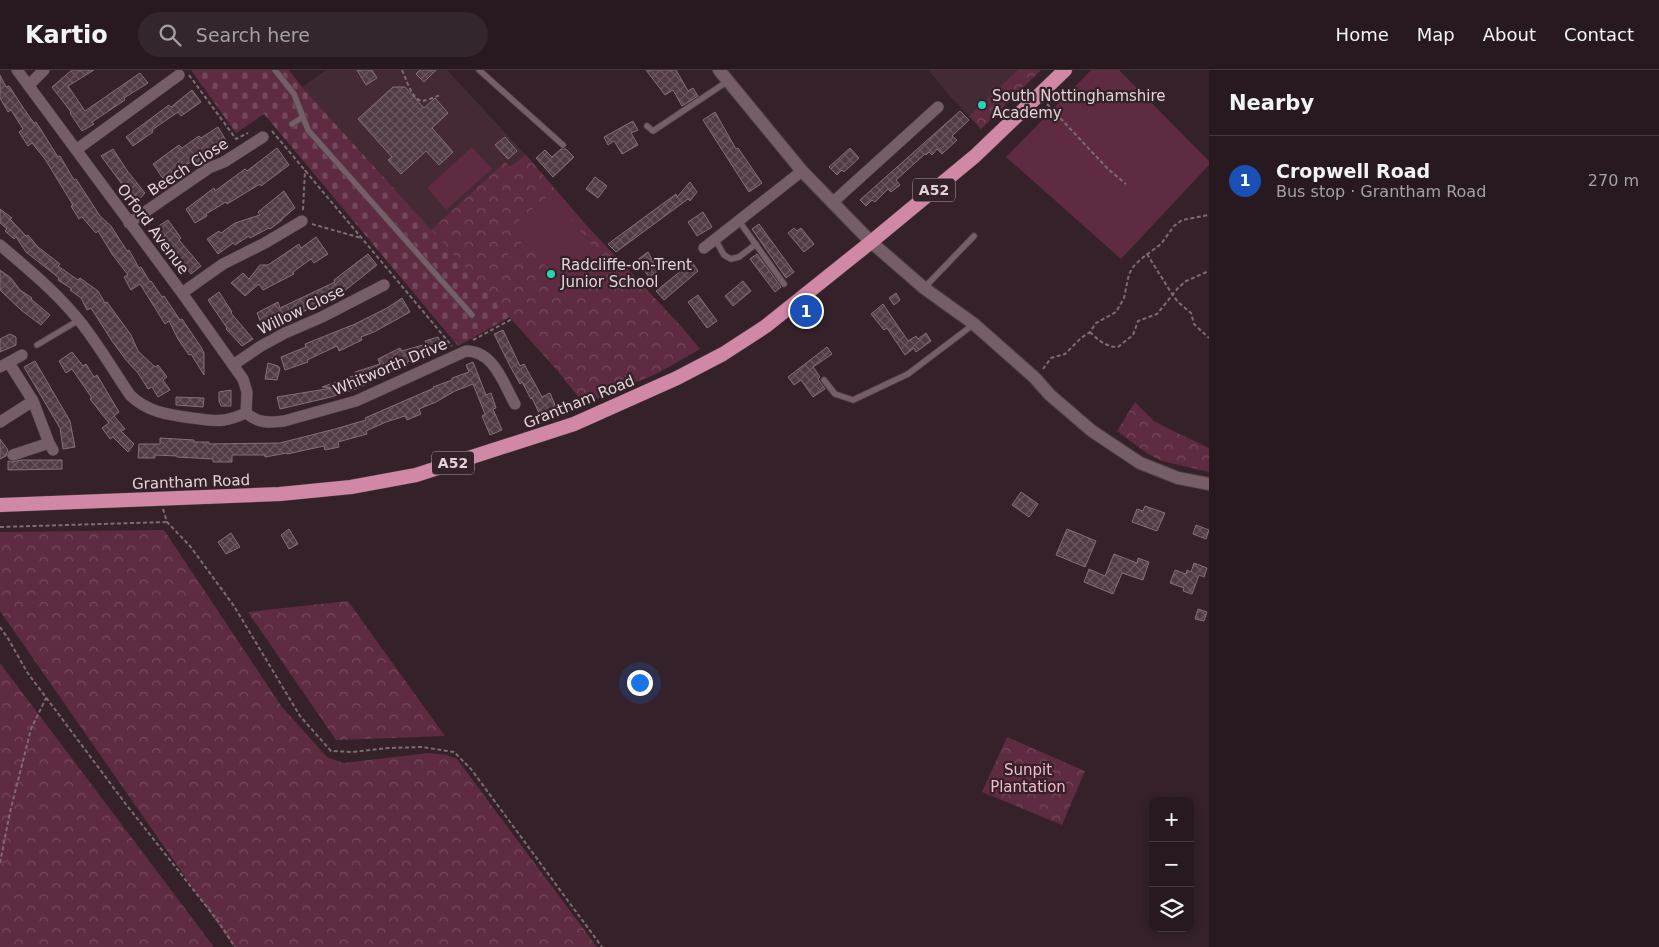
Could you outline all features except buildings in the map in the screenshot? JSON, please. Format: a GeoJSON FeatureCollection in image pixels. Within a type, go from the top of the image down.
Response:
{"type":"FeatureCollection","features":[{"type":"Feature","properties":{"kind":"highway","name":"Grantham Road"},"geometry":{"type":"LineString","coordinates":[[0,505],[280,494],[351,487],[425,472],[574,424],[677,378],[723,354],[766,326],[975,156],[1065,70]]}},
{"type":"Feature","properties":{"kind":"street","name":"Orford Avenue"},"geometry":{"type":"LineString","coordinates":[[17,70],[182,293],[246,384],[246,413]]}},
{"type":"Feature","properties":{"kind":"street"},"geometry":{"type":"LineString","coordinates":[[29,85],[44,70]]}},
{"type":"Feature","properties":{"kind":"street"},"geometry":{"type":"LineString","coordinates":[[719,70],[802,171],[871,242],[924,288],[974,324],[1050,395],[1092,431],[1140,463],[1178,478],[1209,484]]}},
{"type":"Feature","properties":{"kind":"street"},"geometry":{"type":"LineString","coordinates":[[76,150],[182,73]]}},
{"type":"Feature","properties":{"kind":"street"},"geometry":{"type":"LineString","coordinates":[[832,203],[938,107]]}},
{"type":"Feature","properties":{"kind":"street","name":"Beech Close"},"geometry":{"type":"LineString","coordinates":[[129,223],[209,168],[224,162],[265,133]]}},
{"type":"Feature","properties":{"kind":"street"},"geometry":{"type":"LineString","coordinates":[[704,248],[802,171]]}},
{"type":"Feature","properties":{"kind":"street"},"geometry":{"type":"LineString","coordinates":[[182,293],[222,264],[273,239],[302,222]]}},
{"type":"Feature","properties":{"kind":"street"},"geometry":{"type":"LineString","coordinates":[[0,245],[34,274],[79,320],[130,395],[144,406],[165,414],[214,421],[233,418],[246,413]]}},
{"type":"Feature","properties":{"kind":"street","name":"Willow Close"},"geometry":{"type":"LineString","coordinates":[[233,366],[261,346],[285,333],[384,286]]}},
{"type":"Feature","properties":{"kind":"street","name":"Whitworth Drive"},"geometry":{"type":"LineString","coordinates":[[246,413],[259,422],[272,423],[338,406],[356,401],[458,354],[472,351],[478,352],[491,360],[515,404]]}},
{"type":"Feature","properties":{"kind":"street"},"geometry":{"type":"LineString","coordinates":[[13,455],[51,446],[33,401],[4,365],[22,355]]}},
{"type":"Feature","properties":{"kind":"street"},"geometry":{"type":"LineString","coordinates":[[0,422],[33,401]]}},
{"type":"Feature","properties":{"kind":"lane"},"geometry":{"type":"LineString","coordinates":[[275,70],[294,94],[308,130],[472,315]]}},
{"type":"Feature","properties":{"kind":"lane"},"geometry":{"type":"LineString","coordinates":[[479,70],[563,144]]}},
{"type":"Feature","properties":{"kind":"lane"},"geometry":{"type":"LineString","coordinates":[[647,126],[653,131],[728,81]]}},
{"type":"Feature","properties":{"kind":"lane"},"geometry":{"type":"LineString","coordinates":[[292,124],[303,117]]}},
{"type":"Feature","properties":{"kind":"lane"},"geometry":{"type":"LineString","coordinates":[[739,221],[784,284]]}},
{"type":"Feature","properties":{"kind":"lane"},"geometry":{"type":"LineString","coordinates":[[924,288],[974,236]]}},
{"type":"Feature","properties":{"kind":"lane"},"geometry":{"type":"LineString","coordinates":[[715,239],[724,255],[731,259],[739,257],[756,244]]}},
{"type":"Feature","properties":{"kind":"lane"},"geometry":{"type":"LineString","coordinates":[[37,345],[79,320]]}},
{"type":"Feature","properties":{"kind":"lane"},"geometry":{"type":"LineString","coordinates":[[824,380],[835,394],[853,400],[908,374],[974,324]]}},
{"type":"Feature","properties":{"kind":"path"},"geometry":{"type":"LineString","coordinates":[[402,70],[414,95],[418,99],[423,101],[440,95]]}},
{"type":"Feature","properties":{"kind":"path"},"geometry":{"type":"LineString","coordinates":[[182,73],[236,139],[252,131]]}},
{"type":"Feature","properties":{"kind":"path"},"geometry":{"type":"LineString","coordinates":[[1038,95],[1108,169],[1126,184]]}},
{"type":"Feature","properties":{"kind":"path"},"geometry":{"type":"LineString","coordinates":[[265,133],[273,131],[458,354]]}},
{"type":"Feature","properties":{"kind":"path"},"geometry":{"type":"LineString","coordinates":[[305,170],[302,222],[362,238]]}},
{"type":"Feature","properties":{"kind":"path"},"geometry":{"type":"LineString","coordinates":[[1034,378],[1051,358],[1065,354],[1090,332],[1096,323],[1116,312],[1121,305],[1128,285],[1129,274],[1133,267],[1161,244],[1174,226],[1182,220],[1209,215]]}},
{"type":"Feature","properties":{"kind":"path"},"geometry":{"type":"LineString","coordinates":[[1147,254],[1172,294],[1191,313],[1194,324],[1209,338]]}},
{"type":"Feature","properties":{"kind":"path"},"geometry":{"type":"LineString","coordinates":[[1090,332],[1102,342],[1112,347],[1118,347],[1133,335],[1138,321],[1157,314],[1172,294],[1186,281],[1209,271]]}},
{"type":"Feature","properties":{"kind":"path"},"geometry":{"type":"LineString","coordinates":[[471,341],[512,319]]}},
{"type":"Feature","properties":{"kind":"path"},"geometry":{"type":"LineString","coordinates":[[0,526],[167,522],[190,546],[234,606],[300,716],[331,751],[353,752],[422,747],[454,752],[471,769],[602,947]]}},
{"type":"Feature","properties":{"kind":"path"},"geometry":{"type":"LineString","coordinates":[[0,627],[27,672],[46,698],[124,803],[218,921],[235,947]]}},
{"type":"Feature","properties":{"kind":"path"},"geometry":{"type":"LineString","coordinates":[[0,863],[10,812],[31,729],[46,698]]}},
{"type":"Feature","properties":{"kind":"shaded area","name":"Radcliffe-on-Trent Junior School"},"geometry":{"type":"Polygon","coordinates":[[[326,70],[447,70],[700,349],[658,373],[584,404],[556,369],[302,87],[326,70]]]}},
{"type":"Feature","properties":{"kind":"shaded area","name":"South Nottinghamshire Academy"},"geometry":{"type":"Polygon","coordinates":[[[928,70],[1041,70],[981,129],[928,70]]]}},
{"type":"Feature","properties":{"kind":"green space"},"geometry":{"type":"Polygon","coordinates":[[[191,70],[289,70],[302,87],[510,317],[458,346],[264,114],[236,133],[191,70]]]}},
{"type":"Feature","properties":{"kind":"green space"},"geometry":{"type":"Polygon","coordinates":[[[1018,70],[1041,70],[981,129],[969,116],[1018,70]]]}},
{"type":"Feature","properties":{"kind":"green space"},"geometry":{"type":"Polygon","coordinates":[[[1091,70],[1119,70],[1209,161],[1209,165],[1121,259],[1006,157],[1091,70]]]}},
{"type":"Feature","properties":{"kind":"green space"},"geometry":{"type":"Polygon","coordinates":[[[472,147],[492,169],[446,210],[427,188],[472,147]]]}},
{"type":"Feature","properties":{"kind":"green space","name":"Radcliffe-on-Trent Junior School"},"geometry":{"type":"Polygon","coordinates":[[[526,155],[587,226],[680,325],[700,349],[658,373],[584,404],[556,369],[431,230],[505,162],[510,167],[526,155]]]}},
{"type":"Feature","properties":{"kind":"green space"},"geometry":{"type":"Polygon","coordinates":[[[549,195],[610,265],[573,297],[526,243],[506,260],[504,258],[523,241],[512,227],[549,195]]]}},
{"type":"Feature","properties":{"kind":"green space"},"geometry":{"type":"Polygon","coordinates":[[[1135,402],[1154,421],[1209,448],[1209,472],[1162,461],[1148,454],[1117,431],[1135,402]]]}},
{"type":"Feature","properties":{"kind":"green space"},"geometry":{"type":"Polygon","coordinates":[[[164,530],[282,707],[327,757],[343,763],[429,753],[447,755],[457,759],[597,947],[234,947],[0,611],[0,532],[164,530]]]}},
{"type":"Feature","properties":{"kind":"green space"},"geometry":{"type":"Polygon","coordinates":[[[348,601],[445,736],[336,740],[248,612],[348,601]]]}},
{"type":"Feature","properties":{"kind":"green space"},"geometry":{"type":"Polygon","coordinates":[[[0,663],[214,947],[0,947],[0,663]]]}},
{"type":"Feature","properties":{"kind":"green space","name":"Sunpit Plantation"},"geometry":{"type":"Polygon","coordinates":[[[1007,737],[1085,771],[1062,825],[982,792],[1007,737]]]}},
{"type":"Feature","properties":{"kind":"place","name":"South Nottinghamshire Academy"},"geometry":{"type":"Point","coordinates":[982,105]}},
{"type":"Feature","properties":{"kind":"place","name":"Radcliffe-on-Trent Junior School"},"geometry":{"type":"Point","coordinates":[551,274]}},
{"type":"Feature","properties":{"kind":"place","name":"Cropwell Road"},"geometry":{"type":"Point","coordinates":[806,311]}}]}
